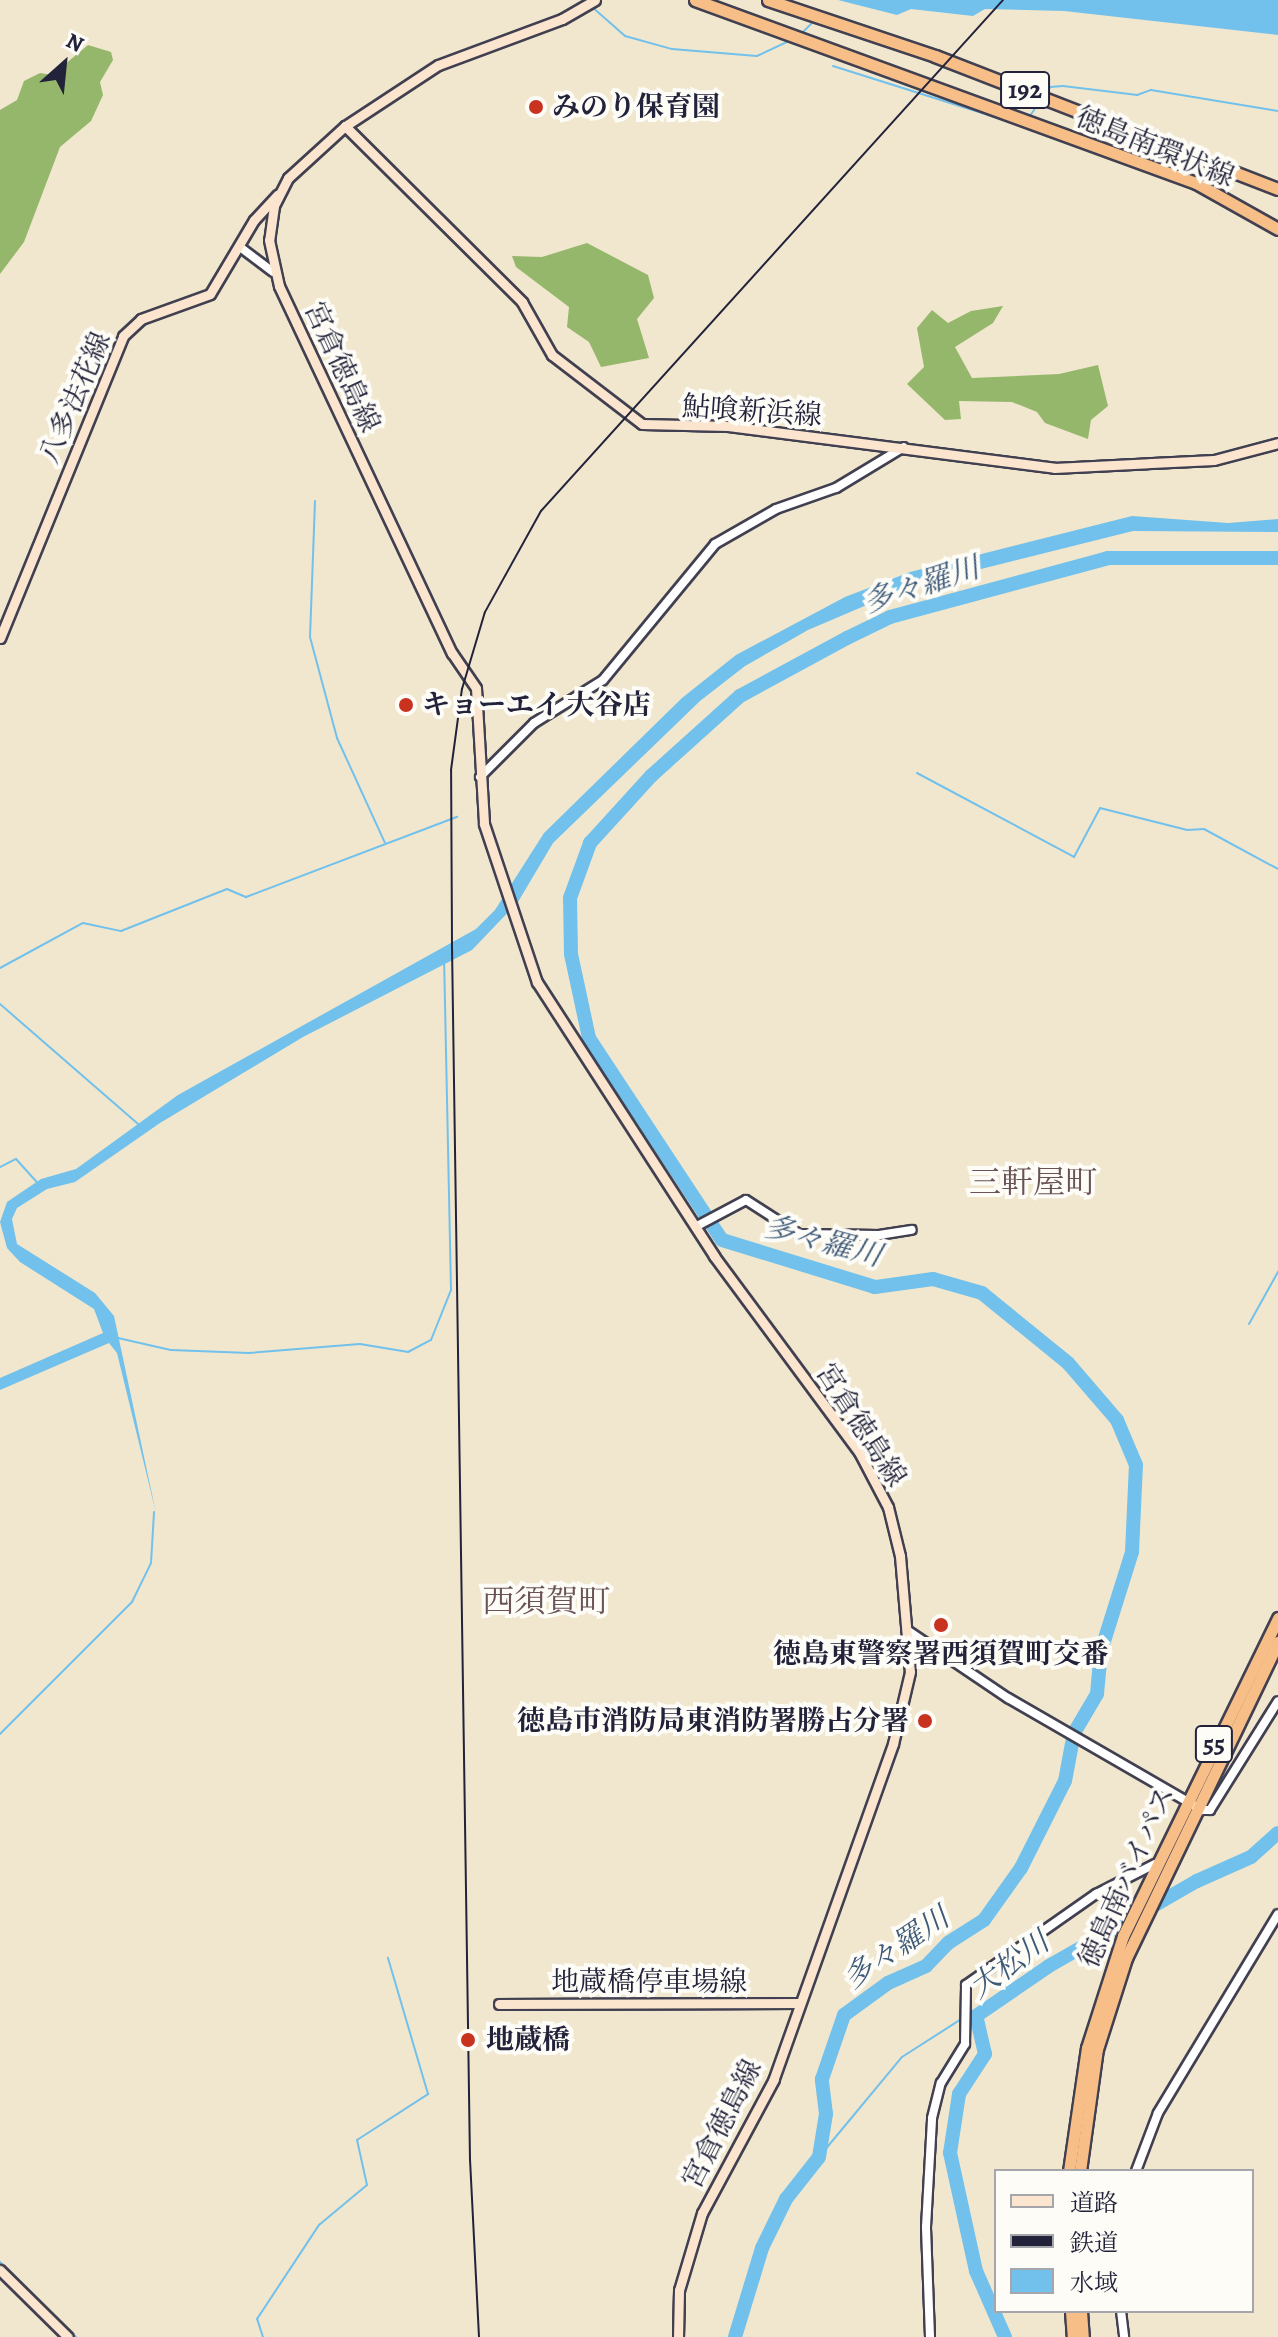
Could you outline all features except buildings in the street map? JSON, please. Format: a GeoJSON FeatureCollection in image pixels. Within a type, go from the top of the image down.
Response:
{"type":"FeatureCollection","features":[{"type":"Feature","properties":{"kind":"highway","name":"徳島南環状線"},"geometry":{"type":"LineString","coordinates":[[695,0],[818,49],[1173,174],[1278,229]]}},
{"type":"Feature","properties":{"kind":"highway","name":"徳島南環状線"},"geometry":{"type":"LineString","coordinates":[[768,0],[935,56],[1278,189]]}},
{"type":"Feature","properties":{"kind":"highway","name":"徳島南バイパス"},"geometry":{"type":"LineString","coordinates":[[1080,2169],[1097,2049],[1120,1960],[1278,1618]]}},
{"type":"Feature","properties":{"kind":"highway","name":"徳島南バイパス"},"geometry":{"type":"LineString","coordinates":[[1069,2169],[1084,2061],[1153,1867],[1278,1642]]}},
{"type":"Feature","properties":{"kind":"highway"},"geometry":{"type":"LineString","coordinates":[[1071,2313],[1073,2337]]}},
{"type":"Feature","properties":{"kind":"highway"},"geometry":{"type":"LineString","coordinates":[[1081,2313],[1083,2337]]}},
{"type":"Feature","properties":{"kind":"main road","name":"宮倉徳島線"},"geometry":{"type":"LineString","coordinates":[[595,0],[438,65],[345,126],[298,167],[278,194],[269,224],[273,272],[452,653],[476,688],[484,824],[504,895],[537,982],[699,1225],[873,1475],[894,1525],[910,1672],[893,1744],[798,2003],[774,2079],[699,2221],[679,2290],[678,2337]]}},
{"type":"Feature","properties":{"kind":"main road","name":"鮎喰新浜線"},"geometry":{"type":"LineString","coordinates":[[345,126],[522,302],[552,355],[633,419],[651,427],[728,426],[1054,468],[1214,460],[1278,443]]}},
{"type":"Feature","properties":{"kind":"main road","name":"八多法花線"},"geometry":{"type":"LineString","coordinates":[[0,638],[123,336],[141,319],[210,294],[254,220],[278,194]]}},
{"type":"Feature","properties":{"kind":"main road","name":"地蔵橋停車場線"},"geometry":{"type":"LineString","coordinates":[[499,2004],[798,2003]]}},
{"type":"Feature","properties":{"kind":"main road"},"geometry":{"type":"LineString","coordinates":[[0,2270],[68,2337]]}},
{"type":"Feature","properties":{"kind":"street"},"geometry":{"type":"LineString","coordinates":[[240,247],[273,272]]}},
{"type":"Feature","properties":{"kind":"street"},"geometry":{"type":"LineString","coordinates":[[479,778],[534,723],[603,680],[715,544],[776,509],[836,488],[904,447]]}},
{"type":"Feature","properties":{"kind":"street"},"geometry":{"type":"LineString","coordinates":[[699,1225],[746,1200],[799,1234],[868,1236],[912,1230]]}},
{"type":"Feature","properties":{"kind":"street"},"geometry":{"type":"LineString","coordinates":[[907,1630],[1008,1698],[1190,1804],[1210,1810],[1278,1701]]}},
{"type":"Feature","properties":{"kind":"street"},"geometry":{"type":"LineString","coordinates":[[930,2337],[926,2227],[932,2118],[941,2083],[965,2044],[963,1994],[974,1976],[999,1957],[1108,1887],[1153,1867]]}},
{"type":"Feature","properties":{"kind":"street"},"geometry":{"type":"LineString","coordinates":[[1137,2169],[1158,2113],[1278,1914]]}},
{"type":"Feature","properties":{"kind":"street"},"geometry":{"type":"LineString","coordinates":[[1121,2313],[1124,2337]]}},
{"type":"Feature","properties":{"kind":"green space"},"geometry":{"type":"Polygon","coordinates":[[[88,45],[111,52],[113,60],[100,82],[103,95],[91,121],[60,147],[24,242],[0,274],[0,110],[17,100],[24,81],[40,73],[52,75],[88,45]]]}},
{"type":"Feature","properties":{"kind":"green space"},"geometry":{"type":"Polygon","coordinates":[[[587,243],[648,275],[654,298],[637,319],[649,358],[601,367],[589,342],[567,327],[569,307],[516,267],[512,256],[542,257],[587,243]]]}},
{"type":"Feature","properties":{"kind":"green space"},"geometry":{"type":"Polygon","coordinates":[[[1003,306],[993,323],[955,347],[972,378],[1059,374],[1098,365],[1108,406],[1091,420],[1088,439],[1045,423],[1037,412],[1012,402],[959,401],[961,419],[945,420],[907,384],[924,367],[917,328],[932,310],[948,323],[971,311],[1003,306]]]}},
{"type":"Feature","properties":{"kind":"water"},"geometry":{"type":"Polygon","coordinates":[[[838,0],[1278,0],[1278,35],[1064,11],[985,9],[973,16],[911,9],[897,15],[838,0]]]}},
{"type":"Feature","properties":{"kind":"water"},"geometry":{"type":"Polygon","coordinates":[[[1132,516],[1228,523],[1278,519],[1278,532],[1133,531],[909,587],[808,630],[745,666],[700,701],[553,843],[518,902],[472,950],[303,1037],[160,1123],[75,1182],[47,1189],[17,1208],[12,1219],[17,1244],[95,1293],[114,1316],[156,1513],[117,1353],[109,1343],[0,1390],[0,1378],[103,1333],[94,1309],[20,1262],[7,1248],[0,1222],[7,1202],[41,1179],[76,1169],[178,1095],[476,929],[495,910],[544,833],[682,698],[736,655],[845,597],[910,572],[1132,516]]]}},
{"type":"Feature","properties":{"kind":"waterway"},"geometry":{"type":"LineString","coordinates":[[591,6],[625,36],[672,49],[757,56],[791,40]]}},
{"type":"Feature","properties":{"kind":"waterway"},"geometry":{"type":"LineString","coordinates":[[800,35],[815,20]]}},
{"type":"Feature","properties":{"kind":"waterway"},"geometry":{"type":"LineString","coordinates":[[833,66],[1023,126]]}},
{"type":"Feature","properties":{"kind":"waterway"},"geometry":{"type":"LineString","coordinates":[[1045,95],[1050,87],[1063,86],[1137,95],[1151,90],[1278,111]]}},
{"type":"Feature","properties":{"kind":"waterway"},"geometry":{"type":"LineString","coordinates":[[1029,117],[1039,103]]}},
{"type":"Feature","properties":{"kind":"waterway"},"geometry":{"type":"LineString","coordinates":[[315,501],[310,637],[337,738],[385,843]]}},
{"type":"Feature","properties":{"kind":"waterway","name":"多々羅川"},"geometry":{"type":"LineString","coordinates":[[735,2337],[762,2248],[786,2199],[819,2157],[826,2114],[822,2079],[844,2015],[888,1983],[926,1966],[948,1943],[984,1920],[1021,1868],[1065,1781],[1074,1733],[1097,1694],[1101,1651],[1132,1552],[1136,1465],[1117,1420],[1068,1363],[982,1293],[933,1279],[875,1287],[722,1240],[589,1038],[571,954],[570,898],[590,843],[651,776],[740,696],[890,617],[1108,558],[1278,558]]}},
{"type":"Feature","properties":{"kind":"waterway"},"geometry":{"type":"LineString","coordinates":[[917,773],[1074,857],[1100,808],[1187,830],[1204,829],[1278,869]]}},
{"type":"Feature","properties":{"kind":"waterway"},"geometry":{"type":"LineString","coordinates":[[0,968],[83,923],[121,931],[227,889],[246,897],[457,817]]}},
{"type":"Feature","properties":{"kind":"waterway"},"geometry":{"type":"LineString","coordinates":[[118,1338],[171,1350],[249,1353],[360,1344],[408,1352],[431,1340],[451,1290],[444,962]]}},
{"type":"Feature","properties":{"kind":"waterway"},"geometry":{"type":"LineString","coordinates":[[0,1004],[138,1124]]}},
{"type":"Feature","properties":{"kind":"waterway"},"geometry":{"type":"LineString","coordinates":[[0,1167],[16,1159],[37,1182]]}},
{"type":"Feature","properties":{"kind":"waterway"},"geometry":{"type":"LineString","coordinates":[[1249,1324],[1278,1272]]}},
{"type":"Feature","properties":{"kind":"waterway"},"geometry":{"type":"LineString","coordinates":[[0,1734],[132,1602],[151,1563],[154,1512]]}},
{"type":"Feature","properties":{"kind":"waterway","name":"大松川"},"geometry":{"type":"LineString","coordinates":[[994,2312],[976,2271],[950,2153],[959,2094],[985,2054],[976,2016],[1049,1966],[1197,1881],[1251,1857],[1278,1833]]}},
{"type":"Feature","properties":{"kind":"waterway"},"geometry":{"type":"LineString","coordinates":[[263,2337],[257,2319],[319,2225],[367,2185],[357,2140],[428,2094],[388,1958]]}},
{"type":"Feature","properties":{"kind":"waterway"},"geometry":{"type":"LineString","coordinates":[[819,2157],[902,2057],[963,2018]]}},
{"type":"Feature","properties":{"kind":"waterway"},"geometry":{"type":"LineString","coordinates":[[0,2262],[76,2337]]}},
{"type":"Feature","properties":{"kind":"waterway","name":"大松川"},"geometry":{"type":"LineString","coordinates":[[994,2313],[1005,2337]]}},
{"type":"Feature","properties":{"kind":"railway"},"geometry":{"type":"LineString","coordinates":[[479,2337],[470,2160],[452,943],[451,770],[462,689],[485,612],[541,511],[1003,0]]}},
{"type":"Feature","properties":{"kind":"place","name":"みのり保育園"},"geometry":{"type":"Point","coordinates":[536,107]}},
{"type":"Feature","properties":{"kind":"place","name":"キョーエイ 大谷店"},"geometry":{"type":"Point","coordinates":[406,705]}},
{"type":"Feature","properties":{"kind":"place","name":"徳島東警察署西須賀町交番"},"geometry":{"type":"Point","coordinates":[941,1625]}},
{"type":"Feature","properties":{"kind":"place","name":"徳島市消防局東消防署勝占分署"},"geometry":{"type":"Point","coordinates":[925,1721]}},
{"type":"Feature","properties":{"kind":"place","name":"地蔵橋"},"geometry":{"type":"Point","coordinates":[468,2040]}},
{"type":"Feature","properties":{"kind":"district","name":"三軒屋町"},"geometry":{"type":"Point","coordinates":[1033,1182]}},
{"type":"Feature","properties":{"kind":"district","name":"西須賀町"},"geometry":{"type":"Point","coordinates":[546,1601]}}]}
